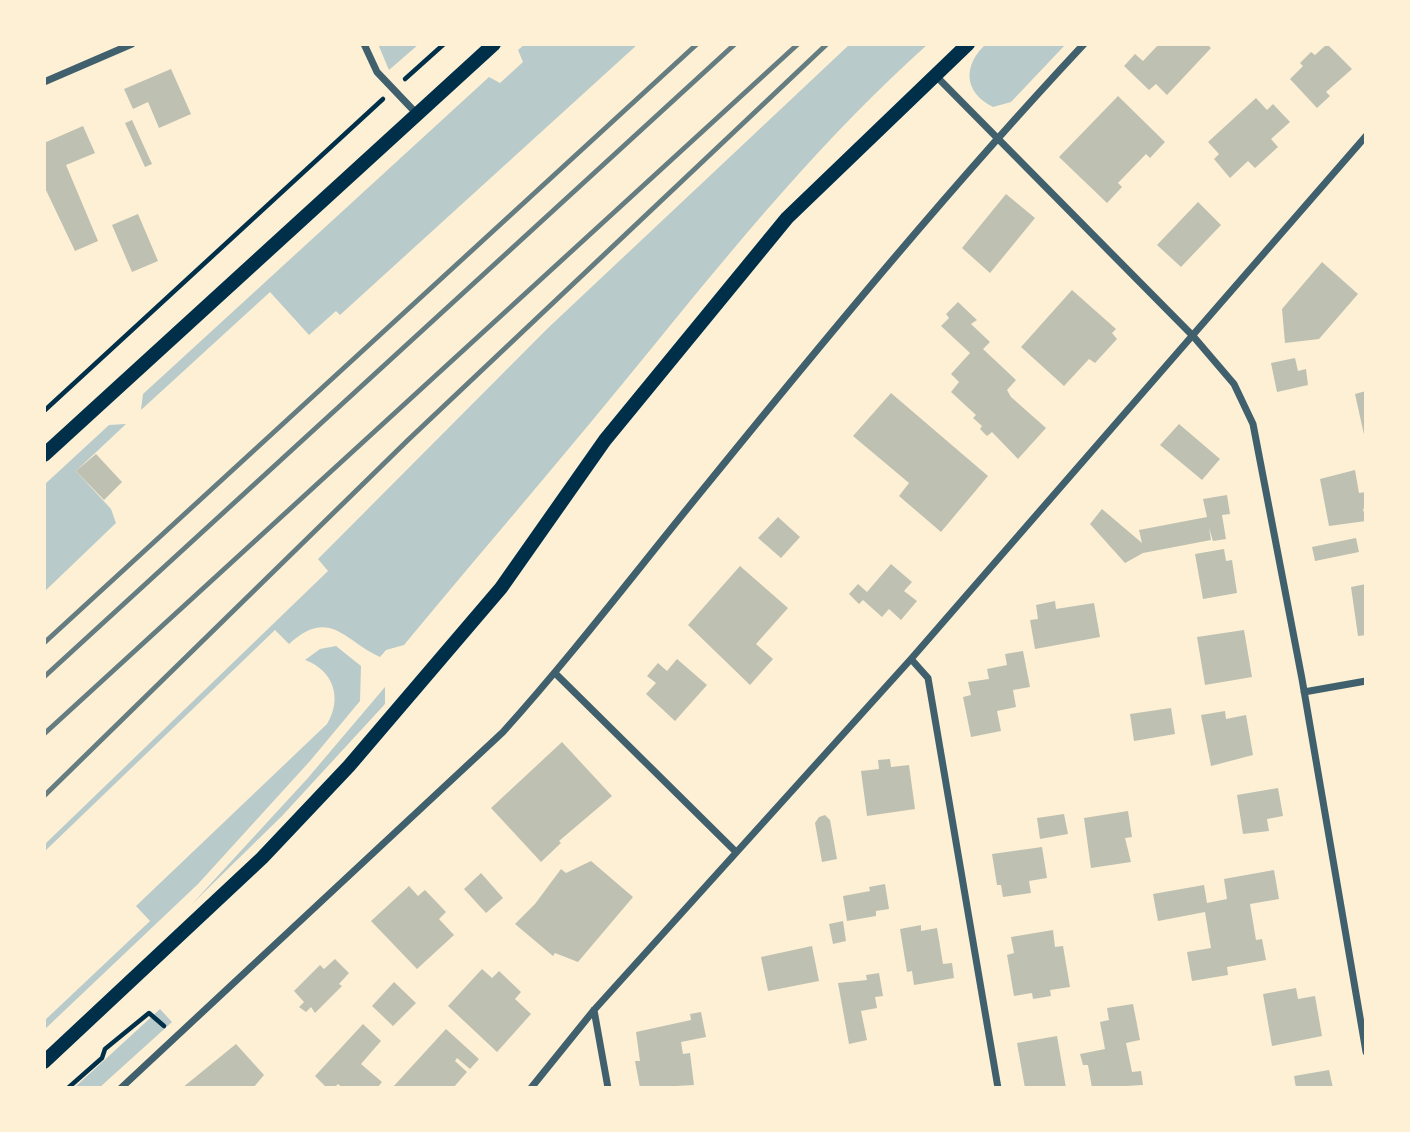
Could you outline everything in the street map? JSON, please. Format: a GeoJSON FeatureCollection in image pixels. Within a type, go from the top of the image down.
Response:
{"type":"FeatureCollection","features":[{"type":"Feature","properties":{"kind":"main road"},"geometry":{"type":"LineString","coordinates":[[44,455],[494,44]]}},
{"type":"Feature","properties":{"kind":"main road"},"geometry":{"type":"LineString","coordinates":[[44,1062],[262,858],[349,766],[495,595],[605,440],[788,218],[968,44]]}},
{"type":"Feature","properties":{"kind":"street"},"geometry":{"type":"LineString","coordinates":[[44,82],[132,44]]}},
{"type":"Feature","properties":{"kind":"street"},"geometry":{"type":"LineString","coordinates":[[364,44],[377,72],[417,114]]}},
{"type":"Feature","properties":{"kind":"street"},"geometry":{"type":"LineString","coordinates":[[121,1088],[503,732],[555,674],[709,482],[998,136],[1084,44]]}},
{"type":"Feature","properties":{"kind":"street"},"geometry":{"type":"LineString","coordinates":[[934,75],[998,136],[1192,336],[1234,384],[1254,424],[1304,692],[1366,1052]]}},
{"type":"Feature","properties":{"kind":"street"},"geometry":{"type":"LineString","coordinates":[[531,1088],[594,1010],[911,659],[1366,136]]}},
{"type":"Feature","properties":{"kind":"street"},"geometry":{"type":"LineString","coordinates":[[911,659],[928,678],[998,1088]]}},
{"type":"Feature","properties":{"kind":"street"},"geometry":{"type":"LineString","coordinates":[[555,674],[736,852]]}},
{"type":"Feature","properties":{"kind":"street"},"geometry":{"type":"LineString","coordinates":[[1304,692],[1366,681]]}},
{"type":"Feature","properties":{"kind":"street"},"geometry":{"type":"LineString","coordinates":[[594,1010],[608,1088]]}},
{"type":"Feature","properties":{"kind":"path"},"geometry":{"type":"LineString","coordinates":[[44,411],[444,44]]}},
{"type":"Feature","properties":{"kind":"path"},"geometry":{"type":"LineString","coordinates":[[68,1088],[102,1058],[105,1049],[149,1013]]}},
{"type":"Feature","properties":{"kind":"shaded area"},"geometry":{"type":"Polygon","coordinates":[[[378,44],[419,44],[389,70],[378,44]]]}},
{"type":"Feature","properties":{"kind":"shaded area"},"geometry":{"type":"Polygon","coordinates":[[[525,44],[638,44],[340,315],[336,311],[309,335],[270,292],[141,410],[143,394],[489,77],[500,83],[523,62],[518,50],[525,44]]]}},
{"type":"Feature","properties":{"kind":"shaded area"},"geometry":{"type":"Polygon","coordinates":[[[850,44],[928,44],[854,115],[783,191],[404,645],[386,650],[380,657],[346,636],[326,628],[315,628],[303,633],[289,644],[275,630],[44,852],[44,845],[328,571],[318,559],[548,328],[850,44]]]}},
{"type":"Feature","properties":{"kind":"shaded area"},"geometry":{"type":"Polygon","coordinates":[[[986,44],[1066,44],[1011,102],[993,107],[976,94],[970,78],[973,61],[986,44]]]}},
{"type":"Feature","properties":{"kind":"shaded area"},"geometry":{"type":"Polygon","coordinates":[[[126,424],[76,471],[111,509],[116,523],[44,592],[44,485],[109,425],[126,424]]]}},
{"type":"Feature","properties":{"kind":"shaded area"},"geometry":{"type":"Polygon","coordinates":[[[336,646],[361,666],[360,701],[310,761],[198,884],[44,1030],[44,1021],[150,921],[136,906],[327,724],[334,704],[332,686],[322,671],[305,660],[320,649],[336,646]]]}},
{"type":"Feature","properties":{"kind":"shaded area"},"geometry":{"type":"Polygon","coordinates":[[[385,687],[385,704],[282,816],[192,904],[307,779],[385,687]]]}},
{"type":"Feature","properties":{"kind":"shaded area"},"geometry":{"type":"Polygon","coordinates":[[[160,1009],[172,1022],[99,1088],[74,1088],[160,1009]]]}},
{"type":"Feature","properties":{"kind":"building"},"geometry":{"type":"Polygon","coordinates":[[[1159,44],[1207,44],[1211,48],[1167,95],[1156,84],[1149,90],[1124,66],[1135,54],[1143,61],[1159,44]]]}},
{"type":"Feature","properties":{"kind":"building"},"geometry":{"type":"Polygon","coordinates":[[[1327,44],[1352,69],[1326,92],[1330,96],[1317,108],[1290,79],[1303,66],[1300,63],[1311,52],[1315,55],[1327,44]]]}},
{"type":"Feature","properties":{"kind":"building"},"geometry":{"type":"Polygon","coordinates":[[[171,69],[191,114],[159,128],[148,102],[133,109],[124,89],[171,69]]]}},
{"type":"Feature","properties":{"kind":"building"},"geometry":{"type":"Polygon","coordinates":[[[1118,96],[1165,142],[1150,158],[1146,154],[1118,183],[1122,187],[1107,203],[1059,157],[1118,96]]]}},
{"type":"Feature","properties":{"kind":"building"},"geometry":{"type":"Polygon","coordinates":[[[1256,98],[1267,110],[1273,104],[1290,122],[1271,139],[1278,147],[1255,168],[1248,161],[1230,178],[1214,159],[1219,154],[1208,142],[1256,98]]]}},
{"type":"Feature","properties":{"kind":"building"},"geometry":{"type":"Polygon","coordinates":[[[132,120],[152,164],[145,167],[125,123],[132,120]]]}},
{"type":"Feature","properties":{"kind":"building"},"geometry":{"type":"Polygon","coordinates":[[[83,126],[95,153],[66,165],[98,241],[75,251],[44,186],[44,143],[83,126]]]}},
{"type":"Feature","properties":{"kind":"building"},"geometry":{"type":"Polygon","coordinates":[[[1006,194],[1035,218],[990,273],[962,248],[1006,194]]]}},
{"type":"Feature","properties":{"kind":"building"},"geometry":{"type":"Polygon","coordinates":[[[1198,202],[1221,225],[1181,267],[1157,245],[1198,202]]]}},
{"type":"Feature","properties":{"kind":"building"},"geometry":{"type":"Polygon","coordinates":[[[138,214],[158,261],[132,272],[112,225],[138,214]]]}},
{"type":"Feature","properties":{"kind":"building"},"geometry":{"type":"Polygon","coordinates":[[[1322,262],[1358,294],[1319,339],[1285,343],[1282,309],[1322,262]]]}},
{"type":"Feature","properties":{"kind":"building"},"geometry":{"type":"Polygon","coordinates":[[[1072,290],[1116,329],[1112,333],[1117,339],[1095,363],[1089,359],[1064,386],[1021,347],[1072,290]]]}},
{"type":"Feature","properties":{"kind":"building"},"geometry":{"type":"Polygon","coordinates":[[[958,302],[977,320],[971,324],[990,342],[983,349],[1016,380],[1007,390],[1011,397],[1046,428],[1018,459],[992,432],[987,436],[980,429],[982,426],[973,418],[976,415],[951,392],[959,382],[951,374],[970,353],[941,326],[949,318],[946,314],[958,302]]]}},
{"type":"Feature","properties":{"kind":"building"},"geometry":{"type":"Polygon","coordinates":[[[1295,358],[1298,371],[1306,369],[1308,385],[1277,392],[1271,363],[1295,358]]]}},
{"type":"Feature","properties":{"kind":"building"},"geometry":{"type":"Polygon","coordinates":[[[1366,391],[1366,439],[1365,439],[1355,394],[1366,391]]]}},
{"type":"Feature","properties":{"kind":"building"},"geometry":{"type":"Polygon","coordinates":[[[891,393],[988,476],[941,532],[899,496],[909,483],[853,436],[891,393]]]}},
{"type":"Feature","properties":{"kind":"building"},"geometry":{"type":"Polygon","coordinates":[[[1179,424],[1220,459],[1202,480],[1160,445],[1179,424]]]}},
{"type":"Feature","properties":{"kind":"building"},"geometry":{"type":"Polygon","coordinates":[[[96,454],[122,482],[104,500],[76,471],[96,454]]]}},
{"type":"Feature","properties":{"kind":"building"},"geometry":{"type":"Polygon","coordinates":[[[1355,470],[1359,493],[1366,492],[1366,508],[1363,509],[1366,521],[1329,526],[1320,479],[1355,470]]]}},
{"type":"Feature","properties":{"kind":"building"},"geometry":{"type":"Polygon","coordinates":[[[1227,495],[1230,514],[1222,515],[1226,539],[1213,541],[1209,528],[1211,540],[1143,553],[1125,563],[1090,524],[1102,509],[1142,543],[1139,530],[1207,517],[1203,499],[1227,495]]]}},
{"type":"Feature","properties":{"kind":"building"},"geometry":{"type":"Polygon","coordinates":[[[778,517],[800,537],[781,558],[758,538],[778,517]]]}},
{"type":"Feature","properties":{"kind":"building"},"geometry":{"type":"Polygon","coordinates":[[[1356,538],[1359,552],[1315,561],[1312,547],[1356,538]]]}},
{"type":"Feature","properties":{"kind":"building"},"geometry":{"type":"Polygon","coordinates":[[[1224,549],[1226,561],[1232,560],[1237,593],[1203,599],[1195,554],[1224,549]]]}},
{"type":"Feature","properties":{"kind":"building"},"geometry":{"type":"Polygon","coordinates":[[[891,564],[912,582],[904,591],[917,601],[901,620],[889,609],[882,617],[863,600],[859,604],[849,594],[858,584],[867,592],[891,564]]]}},
{"type":"Feature","properties":{"kind":"building"},"geometry":{"type":"Polygon","coordinates":[[[740,566],[788,608],[756,644],[773,659],[750,685],[688,625],[740,566]]]}},
{"type":"Feature","properties":{"kind":"building"},"geometry":{"type":"Polygon","coordinates":[[[1366,584],[1366,635],[1358,636],[1351,587],[1366,584]]]}},
{"type":"Feature","properties":{"kind":"building"},"geometry":{"type":"Polygon","coordinates":[[[1055,601],[1056,609],[1094,603],[1100,637],[1035,649],[1030,620],[1038,619],[1036,605],[1055,601]]]}},
{"type":"Feature","properties":{"kind":"building"},"geometry":{"type":"Polygon","coordinates":[[[1244,630],[1252,677],[1205,685],[1197,637],[1244,630]]]}},
{"type":"Feature","properties":{"kind":"building"},"geometry":{"type":"Polygon","coordinates":[[[1023,651],[1030,687],[1013,690],[1016,707],[997,711],[1001,731],[971,737],[963,697],[971,695],[968,682],[989,679],[987,669],[1007,665],[1005,654],[1023,651]]]}},
{"type":"Feature","properties":{"kind":"building"},"geometry":{"type":"Polygon","coordinates":[[[677,659],[707,685],[675,721],[646,694],[656,683],[647,676],[658,663],[667,671],[677,659]]]}},
{"type":"Feature","properties":{"kind":"building"},"geometry":{"type":"Polygon","coordinates":[[[1171,708],[1175,734],[1134,741],[1130,714],[1171,708]]]}},
{"type":"Feature","properties":{"kind":"building"},"geometry":{"type":"Polygon","coordinates":[[[1225,711],[1226,719],[1246,715],[1253,755],[1211,766],[1201,715],[1225,711]]]}},
{"type":"Feature","properties":{"kind":"building"},"geometry":{"type":"Polygon","coordinates":[[[562,742],[612,796],[559,841],[561,843],[541,862],[491,808],[562,742]]]}},
{"type":"Feature","properties":{"kind":"building"},"geometry":{"type":"Polygon","coordinates":[[[890,759],[891,767],[909,765],[915,809],[867,816],[861,771],[879,769],[878,760],[890,759]]]}},
{"type":"Feature","properties":{"kind":"building"},"geometry":{"type":"Polygon","coordinates":[[[1278,788],[1283,816],[1267,819],[1269,831],[1243,834],[1237,795],[1278,788]]]}},
{"type":"Feature","properties":{"kind":"building"},"geometry":{"type":"Polygon","coordinates":[[[1128,811],[1132,837],[1125,838],[1131,862],[1091,868],[1084,818],[1128,811]]]}},
{"type":"Feature","properties":{"kind":"building"},"geometry":{"type":"Polygon","coordinates":[[[1064,814],[1068,834],[1040,839],[1037,818],[1064,814]]]}},
{"type":"Feature","properties":{"kind":"building"},"geometry":{"type":"Polygon","coordinates":[[[825,815],[830,820],[837,859],[822,862],[815,823],[819,817],[825,815]]]}},
{"type":"Feature","properties":{"kind":"building"},"geometry":{"type":"Polygon","coordinates":[[[1042,847],[1047,878],[1029,881],[1031,893],[1003,897],[1001,885],[997,885],[992,854],[1042,847]]]}},
{"type":"Feature","properties":{"kind":"building"},"geometry":{"type":"Polygon","coordinates":[[[591,861],[633,897],[578,962],[555,953],[553,956],[515,924],[535,904],[561,869],[566,873],[591,861]]]}},
{"type":"Feature","properties":{"kind":"building"},"geometry":{"type":"Polygon","coordinates":[[[1274,870],[1279,899],[1250,904],[1256,940],[1262,939],[1266,960],[1227,967],[1228,975],[1192,981],[1187,952],[1211,948],[1205,912],[1158,921],[1153,894],[1204,885],[1207,903],[1227,899],[1224,879],[1274,870]]]}},
{"type":"Feature","properties":{"kind":"building"},"geometry":{"type":"Polygon","coordinates":[[[481,873],[503,898],[486,913],[464,889],[481,873]]]}},
{"type":"Feature","properties":{"kind":"building"},"geometry":{"type":"Polygon","coordinates":[[[885,884],[889,909],[876,911],[876,916],[847,921],[843,896],[870,891],[869,887],[885,884]]]}},
{"type":"Feature","properties":{"kind":"building"},"geometry":{"type":"Polygon","coordinates":[[[409,886],[418,896],[425,890],[446,912],[439,919],[454,935],[417,969],[371,921],[409,886]]]}},
{"type":"Feature","properties":{"kind":"building"},"geometry":{"type":"Polygon","coordinates":[[[843,921],[846,941],[833,944],[829,924],[843,921]]]}},
{"type":"Feature","properties":{"kind":"building"},"geometry":{"type":"Polygon","coordinates":[[[921,925],[921,931],[937,928],[943,964],[952,963],[954,978],[914,985],[912,971],[907,972],[900,929],[921,925]]]}},
{"type":"Feature","properties":{"kind":"building"},"geometry":{"type":"Polygon","coordinates":[[[1053,930],[1055,947],[1063,946],[1070,987],[1050,990],[1051,996],[1033,999],[1032,993],[1014,996],[1007,955],[1014,953],[1011,937],[1053,930]]]}},
{"type":"Feature","properties":{"kind":"building"},"geometry":{"type":"Polygon","coordinates":[[[812,946],[819,981],[768,991],[761,957],[812,946]]]}},
{"type":"Feature","properties":{"kind":"building"},"geometry":{"type":"Polygon","coordinates":[[[335,959],[349,973],[339,984],[342,986],[315,1013],[311,1007],[306,1012],[299,1007],[304,1002],[294,991],[320,965],[324,969],[335,959]]]}},
{"type":"Feature","properties":{"kind":"building"},"geometry":{"type":"Polygon","coordinates":[[[482,969],[492,978],[499,971],[521,992],[515,999],[531,1014],[497,1052],[448,1006],[482,969]]]}},
{"type":"Feature","properties":{"kind":"building"},"geometry":{"type":"Polygon","coordinates":[[[879,973],[883,996],[875,997],[877,1008],[861,1011],[867,1040],[849,1044],[838,983],[867,980],[866,975],[879,973]]]}},
{"type":"Feature","properties":{"kind":"building"},"geometry":{"type":"Polygon","coordinates":[[[394,982],[416,1003],[393,1026],[372,1006],[394,982]]]}},
{"type":"Feature","properties":{"kind":"building"},"geometry":{"type":"Polygon","coordinates":[[[1296,988],[1298,999],[1315,996],[1322,1036],[1272,1046],[1263,994],[1296,988]]]}},
{"type":"Feature","properties":{"kind":"building"},"geometry":{"type":"Polygon","coordinates":[[[1133,1004],[1140,1040],[1126,1043],[1132,1072],[1141,1071],[1143,1085],[1092,1088],[1088,1065],[1083,1065],[1080,1054],[1105,1049],[1100,1022],[1109,1020],[1107,1008],[1133,1004]]]}},
{"type":"Feature","properties":{"kind":"building"},"geometry":{"type":"Polygon","coordinates":[[[701,1012],[706,1037],[681,1042],[683,1054],[690,1053],[694,1085],[640,1088],[635,1061],[640,1061],[636,1032],[691,1020],[690,1014],[701,1012]]]}},
{"type":"Feature","properties":{"kind":"building"},"geometry":{"type":"Polygon","coordinates":[[[363,1024],[381,1041],[361,1064],[382,1082],[377,1088],[343,1088],[338,1084],[334,1088],[327,1088],[315,1076],[363,1024]]]}},
{"type":"Feature","properties":{"kind":"building"},"geometry":{"type":"Polygon","coordinates":[[[446,1029],[479,1059],[470,1069],[457,1058],[455,1061],[467,1072],[453,1088],[392,1088],[446,1029]]]}},
{"type":"Feature","properties":{"kind":"building"},"geometry":{"type":"Polygon","coordinates":[[[1057,1036],[1066,1088],[1025,1088],[1017,1043],[1057,1036]]]}},
{"type":"Feature","properties":{"kind":"building"},"geometry":{"type":"Polygon","coordinates":[[[236,1044],[264,1075],[253,1088],[182,1088],[236,1044]]]}},
{"type":"Feature","properties":{"kind":"building"},"geometry":{"type":"Polygon","coordinates":[[[1329,1070],[1333,1088],[1296,1088],[1294,1076],[1329,1070]]]}},
{"type":"Feature","properties":{"kind":"railway"},"geometry":{"type":"LineString","coordinates":[[44,643],[697,44]]}},
{"type":"Feature","properties":{"kind":"railway"},"geometry":{"type":"LineString","coordinates":[[44,677],[735,44]]}},
{"type":"Feature","properties":{"kind":"railway"},"geometry":{"type":"LineString","coordinates":[[44,734],[798,44]]}},
{"type":"Feature","properties":{"kind":"railway"},"geometry":{"type":"LineString","coordinates":[[44,796],[408,440],[827,44]]}}]}
